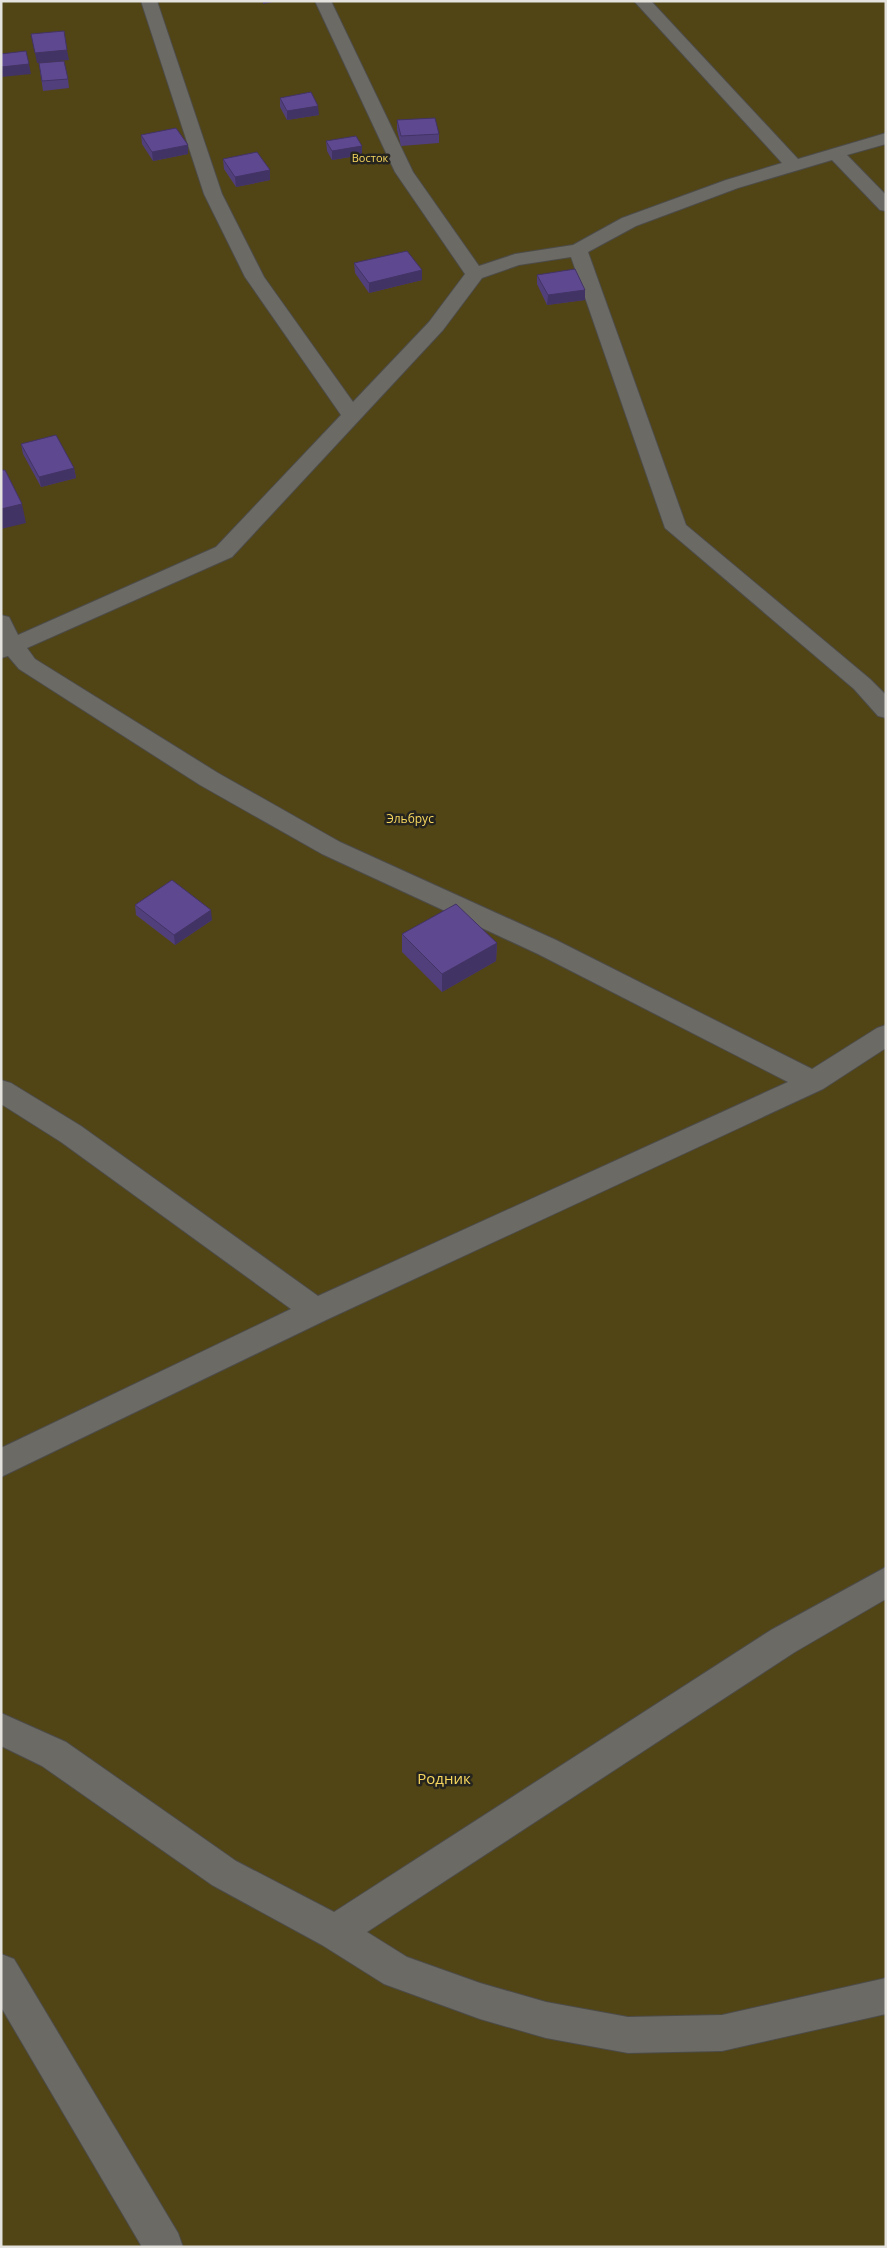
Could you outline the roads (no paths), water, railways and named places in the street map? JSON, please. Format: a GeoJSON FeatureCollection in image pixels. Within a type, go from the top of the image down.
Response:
{"type":"FeatureCollection","features":[{"type":"Feature","properties":{"kind":"lane"},"geometry":{"type":"LineString","coordinates":[[149,1],[213,194],[255,277],[351,414]]}},
{"type":"Feature","properties":{"kind":"lane"},"geometry":{"type":"LineString","coordinates":[[323,1],[404,172],[475,274]]}},
{"type":"Feature","properties":{"kind":"lane"},"geometry":{"type":"LineString","coordinates":[[642,1],[793,164]]}},
{"type":"Feature","properties":{"kind":"lane"},"geometry":{"type":"LineString","coordinates":[[7,649],[224,552],[351,414],[436,326],[475,274],[515,260],[578,250],[629,222],[793,164],[836,154],[886,138]]}},
{"type":"Feature","properties":{"kind":"lane"},"geometry":{"type":"LineString","coordinates":[[836,154],[886,206]]}},
{"type":"Feature","properties":{"kind":"lane"},"geometry":{"type":"LineString","coordinates":[[578,250],[676,528],[862,684],[886,710]]}},
{"type":"Feature","properties":{"kind":"lane"},"geometry":{"type":"LineString","coordinates":[[1,622],[7,649],[27,664],[200,774],[331,848],[547,947],[813,1082]]}},
{"type":"Feature","properties":{"kind":"lane"},"geometry":{"type":"LineString","coordinates":[[1,1463],[316,1311],[813,1082],[886,1035]]}},
{"type":"Feature","properties":{"kind":"lane"},"geometry":{"type":"LineString","coordinates":[[1,1090],[71,1134],[316,1311]]}},
{"type":"Feature","properties":{"kind":"lane"},"geometry":{"type":"LineString","coordinates":[[335,1932],[783,1641],[886,1582]]}},
{"type":"Feature","properties":{"kind":"lane"},"geometry":{"type":"LineString","coordinates":[[1,1729],[54,1754],[224,1873],[335,1932],[397,1971],[480,2001],[546,2020],[628,2035],[722,2033],[886,1996]]}},
{"type":"Feature","properties":{"kind":"lane"},"geometry":{"type":"LineString","coordinates":[[1,1972],[164,2247]]}},
{"type":"Feature","properties":{"kind":"park label","name":"Восток"},"geometry":{"type":"Point","coordinates":[370,158]}},
{"type":"Feature","properties":{"kind":"park label","name":"Эльбрус"},"geometry":{"type":"Point","coordinates":[410,819]}},
{"type":"Feature","properties":{"kind":"park label","name":"Родник"},"geometry":{"type":"Point","coordinates":[444,1779]}}]}
